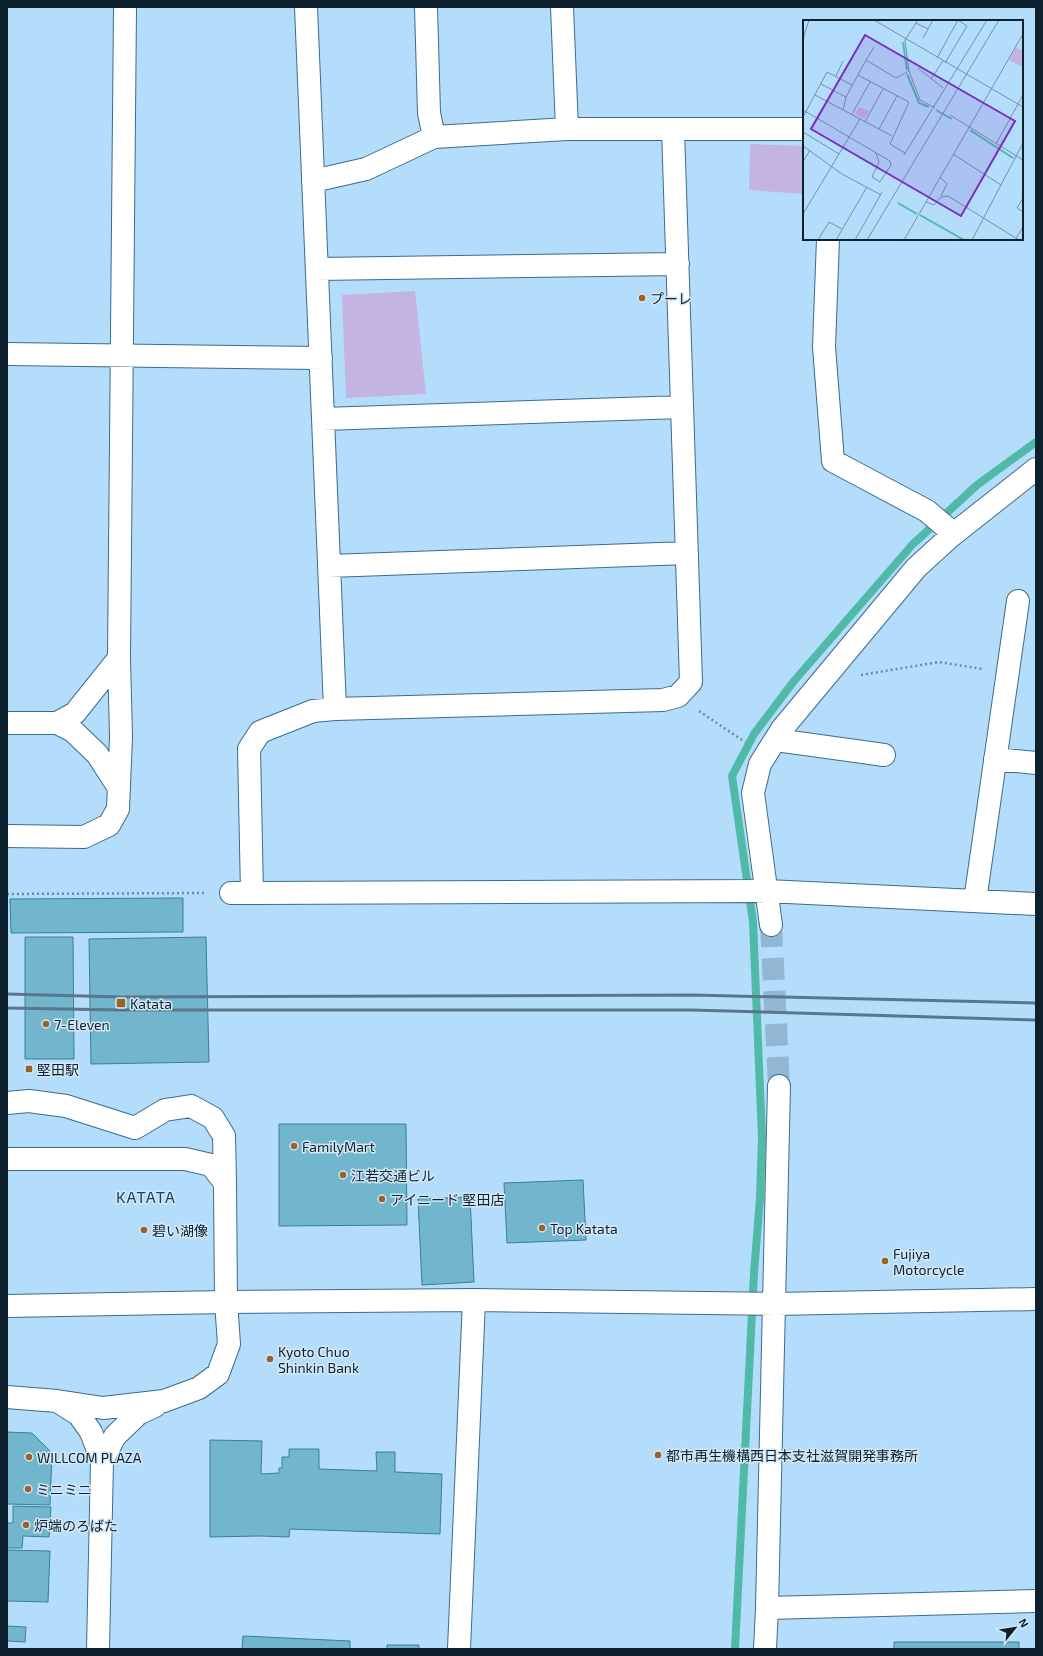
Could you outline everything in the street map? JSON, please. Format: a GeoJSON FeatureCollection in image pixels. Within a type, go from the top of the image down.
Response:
{"type":"FeatureCollection","features":[{"type":"Feature","properties":{"kind":"street"},"geometry":{"type":"LineString","coordinates":[[7,836],[84,837],[109,825],[118,809],[121,736],[119,658],[125,7]]}},
{"type":"Feature","properties":{"kind":"street"},"geometry":{"type":"LineString","coordinates":[[306,7],[335,709]]}},
{"type":"Feature","properties":{"kind":"street"},"geometry":{"type":"LineString","coordinates":[[426,7],[429,113],[434,137]]}},
{"type":"Feature","properties":{"kind":"street"},"geometry":{"type":"LineString","coordinates":[[562,7],[567,129]]}},
{"type":"Feature","properties":{"kind":"street"},"geometry":{"type":"LineString","coordinates":[[313,181],[366,169],[434,137],[567,129],[803,129]]}},
{"type":"Feature","properties":{"kind":"street"},"geometry":{"type":"LineString","coordinates":[[673,129],[691,682],[678,696],[663,700],[335,709],[313,711],[260,732],[249,749],[242,893],[762,891],[1036,904]]}},
{"type":"Feature","properties":{"kind":"street"},"geometry":{"type":"LineString","coordinates":[[828,240],[824,347],[833,461],[927,511],[947,528],[952,536]]}},
{"type":"Feature","properties":{"kind":"street"},"geometry":{"type":"LineString","coordinates":[[317,269],[678,264]]}},
{"type":"Feature","properties":{"kind":"street"},"geometry":{"type":"LineString","coordinates":[[7,354],[320,358]]}},
{"type":"Feature","properties":{"kind":"street"},"geometry":{"type":"LineString","coordinates":[[323,419],[682,407]]}},
{"type":"Feature","properties":{"kind":"street"},"geometry":{"type":"LineString","coordinates":[[771,925],[762,891],[753,793],[760,764],[782,729],[916,568],[952,536],[1036,469]]}},
{"type":"Feature","properties":{"kind":"street"},"geometry":{"type":"LineString","coordinates":[[329,566],[687,553]]}},
{"type":"Feature","properties":{"kind":"street"},"geometry":{"type":"LineString","coordinates":[[975,901],[1018,601]]}},
{"type":"Feature","properties":{"kind":"street"},"geometry":{"type":"LineString","coordinates":[[57,723],[75,713],[119,658]]}},
{"type":"Feature","properties":{"kind":"street"},"geometry":{"type":"LineString","coordinates":[[7,723],[57,723],[73,731],[97,754],[119,788]]}},
{"type":"Feature","properties":{"kind":"street"},"geometry":{"type":"LineString","coordinates":[[776,740],[884,755]]}},
{"type":"Feature","properties":{"kind":"street"},"geometry":{"type":"LineString","coordinates":[[995,759],[1036,763]]}},
{"type":"Feature","properties":{"kind":"street"},"geometry":{"type":"LineString","coordinates":[[765,1649],[768,1608],[771,1304],[779,1086]]}},
{"type":"Feature","properties":{"kind":"street"},"geometry":{"type":"LineString","coordinates":[[7,1103],[29,1100],[66,1106],[135,1128],[165,1110],[191,1106],[213,1118],[224,1136],[226,1302],[229,1344],[218,1374],[199,1388],[164,1401],[138,1414],[115,1436],[102,1461]]}},
{"type":"Feature","properties":{"kind":"street"},"geometry":{"type":"LineString","coordinates":[[135,1128],[136,1159]]}},
{"type":"Feature","properties":{"kind":"street"},"geometry":{"type":"LineString","coordinates":[[7,1159],[185,1158],[211,1165],[225,1183]]}},
{"type":"Feature","properties":{"kind":"street"},"geometry":{"type":"LineString","coordinates":[[7,1306],[474,1300],[771,1304],[1036,1299]]}},
{"type":"Feature","properties":{"kind":"street"},"geometry":{"type":"LineString","coordinates":[[459,1649],[474,1300]]}},
{"type":"Feature","properties":{"kind":"street"},"geometry":{"type":"LineString","coordinates":[[7,1397],[57,1401],[103,1408],[164,1401]]}},
{"type":"Feature","properties":{"kind":"street"},"geometry":{"type":"LineString","coordinates":[[57,1401],[79,1415],[92,1432],[102,1461],[98,1649]]}},
{"type":"Feature","properties":{"kind":"street"},"geometry":{"type":"LineString","coordinates":[[768,1608],[1036,1601]]}},
{"type":"Feature","properties":{"kind":"path"},"geometry":{"type":"LineString","coordinates":[[860,676],[939,662],[1007,673]]}},
{"type":"Feature","properties":{"kind":"path"},"geometry":{"type":"LineString","coordinates":[[678,696],[740,739]]}},
{"type":"Feature","properties":{"kind":"path"},"geometry":{"type":"LineString","coordinates":[[7,894],[242,893]]}},
{"type":"Feature","properties":{"kind":"shaded area"},"geometry":{"type":"Polygon","coordinates":[[[750,144],[803,146],[803,194],[749,190],[750,144]]]}},
{"type":"Feature","properties":{"kind":"shaded area"},"geometry":{"type":"Polygon","coordinates":[[[415,291],[426,394],[346,398],[342,295],[415,291]]]}},
{"type":"Feature","properties":{"kind":"building"},"geometry":{"type":"Polygon","coordinates":[[[183,898],[183,932],[11,933],[10,899],[183,898]]]}},
{"type":"Feature","properties":{"kind":"building"},"geometry":{"type":"Polygon","coordinates":[[[25,937],[73,937],[74,1059],[25,1059],[25,937]]]}},
{"type":"Feature","properties":{"kind":"building"},"geometry":{"type":"Polygon","coordinates":[[[206,937],[209,1062],[91,1064],[89,939],[206,937]]]}},
{"type":"Feature","properties":{"kind":"building","name":"江若交通ビル"},"geometry":{"type":"Polygon","coordinates":[[[279,1124],[406,1124],[407,1225],[279,1226],[279,1124]]]}},
{"type":"Feature","properties":{"kind":"building"},"geometry":{"type":"Polygon","coordinates":[[[583,1180],[586,1240],[507,1243],[504,1183],[583,1180]]]}},
{"type":"Feature","properties":{"kind":"building"},"geometry":{"type":"Polygon","coordinates":[[[470,1197],[474,1282],[422,1285],[418,1199],[470,1197]]]}},
{"type":"Feature","properties":{"kind":"building"},"geometry":{"type":"Polygon","coordinates":[[[7,1432],[32,1433],[52,1453],[50,1505],[7,1504],[7,1432]]]}},
{"type":"Feature","properties":{"kind":"building"},"geometry":{"type":"Polygon","coordinates":[[[210,1440],[262,1441],[261,1474],[279,1473],[279,1468],[282,1468],[282,1457],[289,1457],[289,1449],[319,1449],[319,1469],[377,1471],[376,1452],[395,1452],[395,1472],[442,1474],[440,1534],[290,1529],[289,1537],[210,1537],[210,1440]]]}},
{"type":"Feature","properties":{"kind":"building"},"geometry":{"type":"Polygon","coordinates":[[[13,1506],[51,1507],[49,1537],[23,1536],[22,1548],[7,1548],[7,1523],[13,1523],[13,1506]]]}},
{"type":"Feature","properties":{"kind":"building"},"geometry":{"type":"Polygon","coordinates":[[[7,1550],[50,1551],[48,1602],[7,1601],[7,1550]]]}},
{"type":"Feature","properties":{"kind":"building"},"geometry":{"type":"Polygon","coordinates":[[[7,1626],[26,1627],[25,1642],[7,1641],[7,1626]]]}},
{"type":"Feature","properties":{"kind":"building"},"geometry":{"type":"Polygon","coordinates":[[[243,1636],[350,1641],[350,1649],[242,1649],[243,1636]]]}},
{"type":"Feature","properties":{"kind":"building"},"geometry":{"type":"Polygon","coordinates":[[[894,1642],[1019,1642],[1019,1649],[894,1649],[894,1642]]]}},
{"type":"Feature","properties":{"kind":"building"},"geometry":{"type":"Polygon","coordinates":[[[387,1645],[419,1645],[419,1649],[387,1649],[387,1645]]]}},
{"type":"Feature","properties":{"kind":"waterway"},"geometry":{"type":"LineString","coordinates":[[735,1649],[754,1273],[760,1198],[762,1137],[753,922],[732,776],[754,734],[794,681],[912,545],[977,485],[1036,442]]}},
{"type":"Feature","properties":{"kind":"tunnel"},"geometry":{"type":"LineString","coordinates":[[771,925],[779,1086]]}},
{"type":"Feature","properties":{"kind":"railway"},"geometry":{"type":"LineString","coordinates":[[7,994],[121,997],[693,995],[1036,1003]]}},
{"type":"Feature","properties":{"kind":"railway"},"geometry":{"type":"LineString","coordinates":[[7,1008],[121,1010],[691,1010],[1036,1020]]}},
{"type":"Feature","properties":{"kind":"place","name":"プーレ"},"geometry":{"type":"Point","coordinates":[642,298]}},
{"type":"Feature","properties":{"kind":"place","name":"Katata"},"geometry":{"type":"Point","coordinates":[121,1003]}},
{"type":"Feature","properties":{"kind":"place","name":"7-Eleven"},"geometry":{"type":"Point","coordinates":[46,1024]}},
{"type":"Feature","properties":{"kind":"place","name":"堅田駅"},"geometry":{"type":"Point","coordinates":[29,1069]}},
{"type":"Feature","properties":{"kind":"place","name":"FamilyMart"},"geometry":{"type":"Point","coordinates":[294,1146]}},
{"type":"Feature","properties":{"kind":"place","name":"江若交通ビル"},"geometry":{"type":"Point","coordinates":[343,1175]}},
{"type":"Feature","properties":{"kind":"place","name":"アイニード 堅田店"},"geometry":{"type":"Point","coordinates":[382,1199]}},
{"type":"Feature","properties":{"kind":"place","name":"Top Katata"},"geometry":{"type":"Point","coordinates":[542,1228]}},
{"type":"Feature","properties":{"kind":"place","name":"碧い湖像"},"geometry":{"type":"Point","coordinates":[144,1230]}},
{"type":"Feature","properties":{"kind":"place","name":"Fujiya Motorcycle"},"geometry":{"type":"Point","coordinates":[885,1261]}},
{"type":"Feature","properties":{"kind":"place","name":"Kyoto Chuo Shinkin Bank"},"geometry":{"type":"Point","coordinates":[270,1359]}},
{"type":"Feature","properties":{"kind":"place","name":"都市再生機構西日本支社滋賀開発事務所"},"geometry":{"type":"Point","coordinates":[658,1455]}},
{"type":"Feature","properties":{"kind":"place","name":"WILLCOM PLAZA"},"geometry":{"type":"Point","coordinates":[29,1457]}},
{"type":"Feature","properties":{"kind":"place","name":"ミニミニ"},"geometry":{"type":"Point","coordinates":[28,1489]}},
{"type":"Feature","properties":{"kind":"place","name":"炉端のろばた"},"geometry":{"type":"Point","coordinates":[26,1525]}},
{"type":"Feature","properties":{"kind":"district","name":"KATATA"},"geometry":{"type":"Point","coordinates":[146,1196]}}]}
